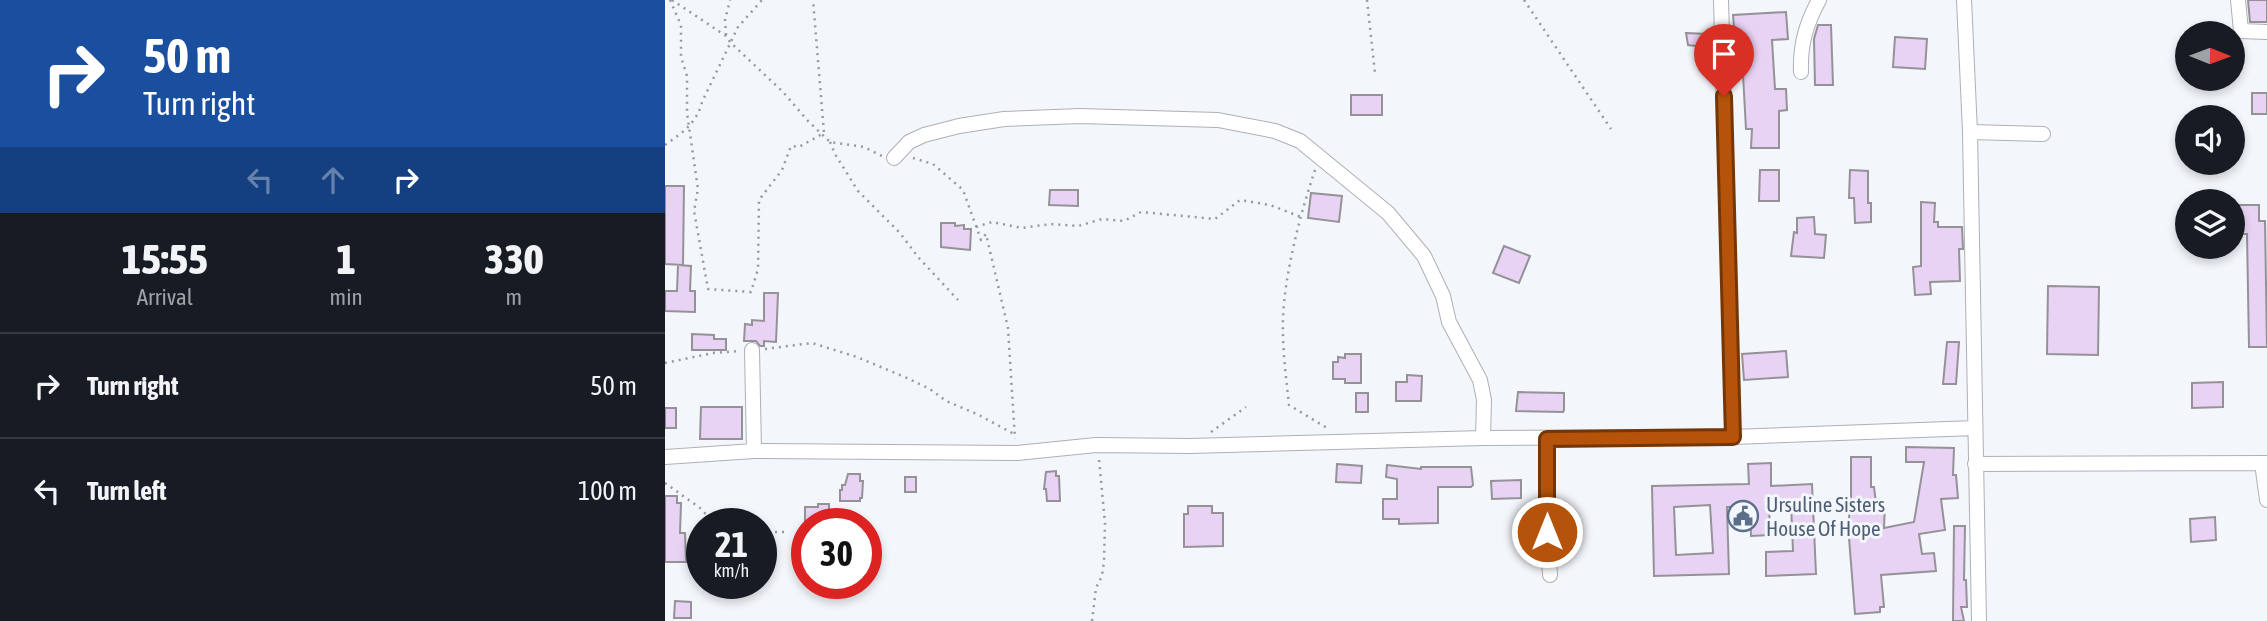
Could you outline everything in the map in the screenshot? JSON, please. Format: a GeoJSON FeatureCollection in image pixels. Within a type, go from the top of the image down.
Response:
{"type":"FeatureCollection","features":[{"type":"Feature","properties":{"kind":"street"},"geometry":{"type":"LineString","coordinates":[[1721,0],[1733,437]]}},
{"type":"Feature","properties":{"kind":"street"},"geometry":{"type":"LineString","coordinates":[[1801,72],[1803,34],[1819,0]]}},
{"type":"Feature","properties":{"kind":"street"},"geometry":{"type":"LineString","coordinates":[[1964,0],[1979,621]]}},
{"type":"Feature","properties":{"kind":"street"},"geometry":{"type":"LineString","coordinates":[[2238,0],[2241,31],[2267,32]]}},
{"type":"Feature","properties":{"kind":"street"},"geometry":{"type":"LineString","coordinates":[[894,158],[909,142],[959,126],[1004,119],[1080,116],[1218,120],[1275,131],[1300,141],[1388,213],[1424,256],[1443,296],[1449,322],[1480,380],[1484,400],[1483,438]]}},
{"type":"Feature","properties":{"kind":"street"},"geometry":{"type":"LineString","coordinates":[[1969,132],[2043,134]]}},
{"type":"Feature","properties":{"kind":"street"},"geometry":{"type":"LineString","coordinates":[[752,350],[754,451]]}},
{"type":"Feature","properties":{"kind":"street"},"geometry":{"type":"LineString","coordinates":[[665,457],[754,451],[1017,453],[1096,446],[1483,438],[1733,437],[1975,428]]}},
{"type":"Feature","properties":{"kind":"street"},"geometry":{"type":"LineString","coordinates":[[1547,439],[1546,518],[1550,575]]}},
{"type":"Feature","properties":{"kind":"street"},"geometry":{"type":"LineString","coordinates":[[1975,464],[2265,463],[2267,500]]}},
{"type":"Feature","properties":{"kind":"path"},"geometry":{"type":"LineString","coordinates":[[671,0],[726,36],[783,92],[808,121],[824,134],[858,191],[900,233],[957,300]]}},
{"type":"Feature","properties":{"kind":"path"},"geometry":{"type":"LineString","coordinates":[[671,0],[671,6],[681,25],[681,57],[687,76],[686,109],[698,189],[694,211],[708,289],[751,292],[758,269],[759,200],[782,170],[791,146],[799,147],[824,134]]}},
{"type":"Feature","properties":{"kind":"path"},"geometry":{"type":"LineString","coordinates":[[726,36],[725,20],[730,0]]}},
{"type":"Feature","properties":{"kind":"path"},"geometry":{"type":"LineString","coordinates":[[665,145],[690,126],[738,27],[762,0]]}},
{"type":"Feature","properties":{"kind":"path"},"geometry":{"type":"LineString","coordinates":[[813,0],[824,134]]}},
{"type":"Feature","properties":{"kind":"path"},"geometry":{"type":"LineString","coordinates":[[1367,0],[1375,74]]}},
{"type":"Feature","properties":{"kind":"path"},"geometry":{"type":"LineString","coordinates":[[1524,0],[1611,129]]}},
{"type":"Feature","properties":{"kind":"path"},"geometry":{"type":"LineString","coordinates":[[830,142],[864,147],[894,158],[921,160],[933,164],[963,190],[981,240],[986,234],[1003,299],[1008,328],[1017,453]]}},
{"type":"Feature","properties":{"kind":"path"},"geometry":{"type":"LineString","coordinates":[[1319,156],[1301,217],[1283,318],[1289,405],[1327,427],[1333,441]]}},
{"type":"Feature","properties":{"kind":"path"},"geometry":{"type":"LineString","coordinates":[[976,227],[992,222],[1022,228],[1051,224],[1078,226],[1102,219],[1124,220],[1141,212],[1215,219],[1240,200],[1270,205],[1301,217]]}},
{"type":"Feature","properties":{"kind":"path"},"geometry":{"type":"LineString","coordinates":[[665,363],[713,353],[812,343],[857,357],[907,378],[930,389],[946,401],[1015,434]]}},
{"type":"Feature","properties":{"kind":"path"},"geometry":{"type":"LineString","coordinates":[[1190,446],[1245,408]]}},
{"type":"Feature","properties":{"kind":"path"},"geometry":{"type":"LineString","coordinates":[[1092,621],[1096,588],[1102,576],[1105,523],[1101,469],[1096,446]]}},
{"type":"Feature","properties":{"kind":"path"},"geometry":{"type":"LineString","coordinates":[[665,483],[701,508]]}},
{"type":"Feature","properties":{"kind":"path"},"geometry":{"type":"LineString","coordinates":[[777,532],[789,532]]}},
{"type":"Feature","properties":{"kind":"building"},"geometry":{"type":"Polygon","coordinates":[[[2248,0],[2267,0],[2267,22],[2250,22],[2248,0]]]}},
{"type":"Feature","properties":{"kind":"building"},"geometry":{"type":"Polygon","coordinates":[[[1786,12],[1788,39],[1772,40],[1775,89],[1786,89],[1787,110],[1779,111],[1779,148],[1751,148],[1752,129],[1746,129],[1741,38],[1735,39],[1733,15],[1786,12]]]}},
{"type":"Feature","properties":{"kind":"building"},"geometry":{"type":"Polygon","coordinates":[[[1818,25],[1831,25],[1833,85],[1815,85],[1814,39],[1818,25]]]}},
{"type":"Feature","properties":{"kind":"building"},"geometry":{"type":"Polygon","coordinates":[[[1686,33],[1708,34],[1713,48],[1688,45],[1686,33]]]}},
{"type":"Feature","properties":{"kind":"building"},"geometry":{"type":"Polygon","coordinates":[[[1895,37],[1927,39],[1925,69],[1893,67],[1895,37]]]}},
{"type":"Feature","properties":{"kind":"building"},"geometry":{"type":"Polygon","coordinates":[[[2252,93],[2267,93],[2267,114],[2252,114],[2252,93]]]}},
{"type":"Feature","properties":{"kind":"building"},"geometry":{"type":"Polygon","coordinates":[[[1351,95],[1382,95],[1382,115],[1351,115],[1351,95]]]}},
{"type":"Feature","properties":{"kind":"building"},"geometry":{"type":"Polygon","coordinates":[[[1760,170],[1779,170],[1779,201],[1759,201],[1760,170]]]}},
{"type":"Feature","properties":{"kind":"building"},"geometry":{"type":"Polygon","coordinates":[[[1850,170],[1868,171],[1871,222],[1855,223],[1854,198],[1849,198],[1850,170]]]}},
{"type":"Feature","properties":{"kind":"building"},"geometry":{"type":"Polygon","coordinates":[[[665,186],[684,186],[683,265],[665,264],[665,186]]]}},
{"type":"Feature","properties":{"kind":"building"},"geometry":{"type":"Polygon","coordinates":[[[1050,190],[1078,190],[1078,206],[1049,205],[1050,190]]]}},
{"type":"Feature","properties":{"kind":"building"},"geometry":{"type":"Polygon","coordinates":[[[1311,193],[1342,196],[1339,222],[1308,218],[1311,193]]]}},
{"type":"Feature","properties":{"kind":"building"},"geometry":{"type":"Polygon","coordinates":[[[1921,202],[1935,203],[1934,222],[1938,222],[1938,227],[1962,227],[1963,249],[1959,249],[1960,281],[1930,282],[1931,294],[1915,295],[1913,267],[1921,266],[1921,202]]]}},
{"type":"Feature","properties":{"kind":"building"},"geometry":{"type":"Polygon","coordinates":[[[2245,205],[2259,205],[2259,221],[2265,221],[2267,347],[2249,347],[2245,205]]]}},
{"type":"Feature","properties":{"kind":"building"},"geometry":{"type":"Polygon","coordinates":[[[1814,217],[1815,234],[1826,235],[1824,258],[1791,256],[1794,232],[1797,233],[1797,218],[1814,217]]]}},
{"type":"Feature","properties":{"kind":"building"},"geometry":{"type":"Polygon","coordinates":[[[941,223],[955,223],[955,226],[964,225],[964,229],[971,229],[970,250],[941,247],[941,223]]]}},
{"type":"Feature","properties":{"kind":"building"},"geometry":{"type":"Polygon","coordinates":[[[1504,246],[1530,256],[1519,283],[1493,273],[1504,246]]]}},
{"type":"Feature","properties":{"kind":"building"},"geometry":{"type":"Polygon","coordinates":[[[678,265],[691,266],[690,291],[695,291],[695,312],[665,311],[665,291],[677,291],[678,265]]]}},
{"type":"Feature","properties":{"kind":"building"},"geometry":{"type":"Polygon","coordinates":[[[2048,286],[2099,287],[2098,355],[2047,354],[2048,286]]]}},
{"type":"Feature","properties":{"kind":"building"},"geometry":{"type":"Polygon","coordinates":[[[764,293],[778,293],[776,342],[764,341],[764,346],[760,346],[756,341],[744,341],[745,324],[752,325],[752,320],[764,321],[764,293]]]}},
{"type":"Feature","properties":{"kind":"building"},"geometry":{"type":"Polygon","coordinates":[[[692,334],[714,335],[714,339],[726,339],[726,350],[692,350],[692,334]]]}},
{"type":"Feature","properties":{"kind":"building"},"geometry":{"type":"Polygon","coordinates":[[[1947,342],[1959,342],[1956,384],[1943,384],[1947,342]]]}},
{"type":"Feature","properties":{"kind":"building"},"geometry":{"type":"Polygon","coordinates":[[[1786,351],[1788,377],[1744,380],[1742,354],[1786,351]]]}},
{"type":"Feature","properties":{"kind":"building"},"geometry":{"type":"Polygon","coordinates":[[[1345,354],[1361,354],[1361,383],[1345,383],[1345,379],[1333,379],[1333,362],[1338,362],[1338,357],[1345,358],[1345,354]]]}},
{"type":"Feature","properties":{"kind":"building"},"geometry":{"type":"Polygon","coordinates":[[[1407,375],[1422,376],[1421,401],[1396,401],[1396,382],[1407,382],[1407,375]]]}},
{"type":"Feature","properties":{"kind":"building"},"geometry":{"type":"Polygon","coordinates":[[[2223,382],[2223,407],[2192,408],[2192,383],[2223,382]]]}},
{"type":"Feature","properties":{"kind":"building"},"geometry":{"type":"Polygon","coordinates":[[[1518,392],[1564,393],[1564,410],[1516,411],[1518,392]]]}},
{"type":"Feature","properties":{"kind":"building"},"geometry":{"type":"Polygon","coordinates":[[[1356,393],[1368,393],[1368,412],[1356,412],[1356,393]]]}},
{"type":"Feature","properties":{"kind":"building"},"geometry":{"type":"Polygon","coordinates":[[[701,407],[742,407],[742,439],[700,439],[701,407]]]}},
{"type":"Feature","properties":{"kind":"building"},"geometry":{"type":"Polygon","coordinates":[[[665,408],[676,408],[676,428],[665,428],[665,408]]]}},
{"type":"Feature","properties":{"kind":"building"},"geometry":{"type":"Polygon","coordinates":[[[1906,447],[1954,448],[1953,475],[1956,475],[1958,498],[1941,499],[1945,530],[1919,534],[1922,554],[1934,553],[1936,571],[1881,575],[1884,607],[1880,607],[1880,612],[1855,614],[1848,525],[1851,457],[1871,457],[1871,487],[1874,487],[1876,503],[1885,503],[1884,528],[1914,522],[1924,462],[1906,462],[1906,447]]]}},
{"type":"Feature","properties":{"kind":"building"},"geometry":{"type":"Polygon","coordinates":[[[1771,463],[1771,486],[1812,484],[1816,574],[1766,576],[1766,552],[1793,551],[1791,504],[1769,505],[1770,535],[1751,536],[1750,507],[1727,507],[1729,574],[1654,576],[1652,486],[1749,484],[1748,464],[1771,463]],[[1710,505],[1674,507],[1676,555],[1713,553],[1710,505]]]}},
{"type":"Feature","properties":{"kind":"building"},"geometry":{"type":"Polygon","coordinates":[[[1337,464],[1362,466],[1361,483],[1336,482],[1337,464]]]}},
{"type":"Feature","properties":{"kind":"building"},"geometry":{"type":"Polygon","coordinates":[[[1387,465],[1421,469],[1471,467],[1473,485],[1438,487],[1438,523],[1399,524],[1399,519],[1383,519],[1383,499],[1397,499],[1397,479],[1386,477],[1387,465]]]}},
{"type":"Feature","properties":{"kind":"building"},"geometry":{"type":"Polygon","coordinates":[[[1056,471],[1056,476],[1059,476],[1060,501],[1047,501],[1044,489],[1046,472],[1056,471]]]}},
{"type":"Feature","properties":{"kind":"building"},"geometry":{"type":"Polygon","coordinates":[[[848,474],[860,474],[860,481],[863,481],[860,501],[840,501],[840,490],[842,485],[845,485],[848,474]]]}},
{"type":"Feature","properties":{"kind":"building"},"geometry":{"type":"Polygon","coordinates":[[[905,477],[916,477],[916,492],[905,492],[905,477]]]}},
{"type":"Feature","properties":{"kind":"building"},"geometry":{"type":"Polygon","coordinates":[[[1521,480],[1521,498],[1492,499],[1491,481],[1521,480]]]}},
{"type":"Feature","properties":{"kind":"building"},"geometry":{"type":"Polygon","coordinates":[[[665,496],[677,496],[677,503],[681,503],[680,533],[685,533],[686,562],[665,562],[665,496]]]}},
{"type":"Feature","properties":{"kind":"building"},"geometry":{"type":"Polygon","coordinates":[[[818,504],[829,504],[829,508],[805,508],[805,507],[818,507],[818,504]]]}},
{"type":"Feature","properties":{"kind":"building"},"geometry":{"type":"Polygon","coordinates":[[[1188,506],[1212,506],[1212,513],[1223,513],[1223,546],[1184,547],[1184,514],[1188,514],[1188,506]]]}},
{"type":"Feature","properties":{"kind":"building"},"geometry":{"type":"Polygon","coordinates":[[[2215,517],[2216,540],[2191,542],[2190,519],[2215,517]]]}},
{"type":"Feature","properties":{"kind":"building"},"geometry":{"type":"Polygon","coordinates":[[[1954,526],[1965,526],[1964,580],[1967,607],[1961,607],[1964,621],[1953,621],[1954,526]]]}},
{"type":"Feature","properties":{"kind":"building"},"geometry":{"type":"Polygon","coordinates":[[[675,601],[691,602],[691,618],[674,618],[675,601]]]}},
{"type":"Feature","properties":{"kind":"place","name":"Ursuline Sisters House Of Hope"},"geometry":{"type":"Point","coordinates":[1743,516]}},
{"type":"Feature","properties":{"kind":"route"},"geometry":{"type":"LineString","coordinates":[[1547,532],[1547,439],[1733,437],[1724,96]]}}]}
